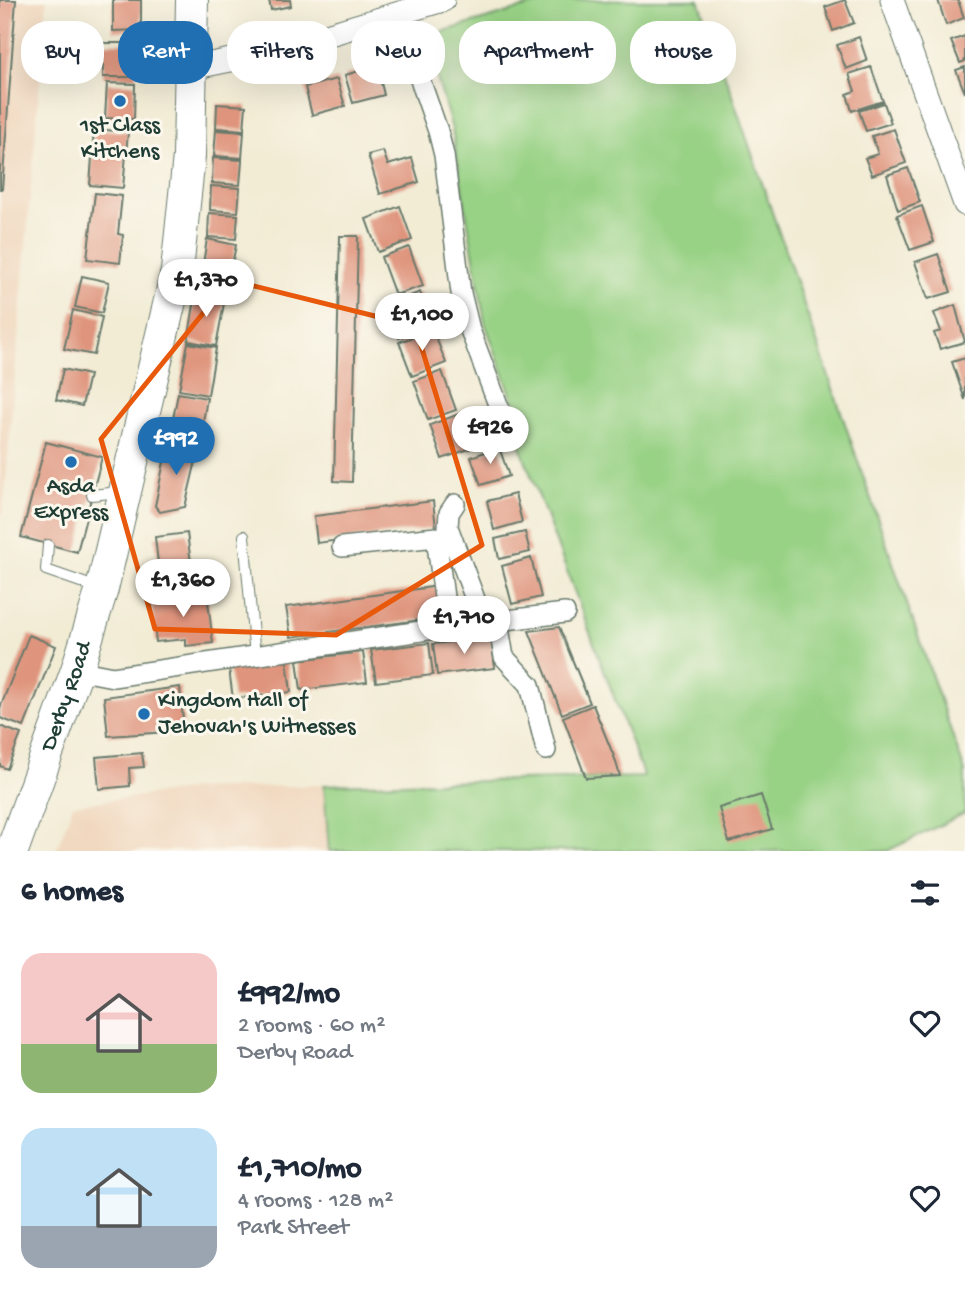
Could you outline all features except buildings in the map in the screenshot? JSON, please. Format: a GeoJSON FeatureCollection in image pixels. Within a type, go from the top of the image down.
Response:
{"type":"FeatureCollection","features":[{"type":"Feature","properties":{"kind":"highway","name":"Derby Road"},"geometry":{"type":"LineString","coordinates":[[192,0],[192,21]]}},
{"type":"Feature","properties":{"kind":"highway","name":"Derby Road"},"geometry":{"type":"LineString","coordinates":[[12,851],[77,670],[102,589],[177,271],[189,156],[191,84]]}},
{"type":"Feature","properties":{"kind":"street"},"geometry":{"type":"LineString","coordinates":[[213,64],[270,52],[443,0]]}},
{"type":"Feature","properties":{"kind":"street"},"geometry":{"type":"LineString","coordinates":[[892,0],[965,204]]}},
{"type":"Feature","properties":{"kind":"street"},"geometry":{"type":"LineString","coordinates":[[397,14],[441,143],[461,293],[471,330],[503,418]]}},
{"type":"Feature","properties":{"kind":"street"},"geometry":{"type":"LineString","coordinates":[[455,504],[449,513],[448,527],[504,657],[530,685],[546,750]]}},
{"type":"Feature","properties":{"kind":"street"},"geometry":{"type":"LineString","coordinates":[[342,547],[436,537],[448,627]]}},
{"type":"Feature","properties":{"kind":"street"},"geometry":{"type":"LineString","coordinates":[[77,670],[113,677],[448,627],[565,613]]}},
{"type":"Feature","properties":{"kind":"lane"},"geometry":{"type":"LineString","coordinates":[[92,495],[124,492]]}},
{"type":"Feature","properties":{"kind":"lane"},"geometry":{"type":"LineString","coordinates":[[244,536],[255,656]]}},
{"type":"Feature","properties":{"kind":"lane"},"geometry":{"type":"LineString","coordinates":[[48,545],[46,570],[102,589]]}},
{"type":"Feature","properties":{"kind":"highlighted area"},"geometry":{"type":"Polygon","coordinates":[[[230,280],[415,326],[482,545],[336,635],[155,629],[101,439],[230,280]]]}},
{"type":"Feature","properties":{"kind":"shaded area"},"geometry":{"type":"Polygon","coordinates":[[[0,0],[47,0],[45,21],[21,21],[21,84],[40,84],[3,513],[0,513],[0,0]]]}},
{"type":"Feature","properties":{"kind":"shaded area"},"geometry":{"type":"Polygon","coordinates":[[[324,785],[329,851],[56,851],[73,805],[195,789],[324,785]]]}},
{"type":"Feature","properties":{"kind":"green space"},"geometry":{"type":"Polygon","coordinates":[[[550,0],[699,0],[706,21],[630,21],[630,84],[728,84],[965,772],[965,813],[887,851],[329,851],[324,785],[644,777],[517,438],[525,433],[485,323],[452,129],[439,84],[445,84],[445,31],[459,27],[459,84],[616,84],[616,21],[479,21],[550,0]]]}},
{"type":"Feature","properties":{"kind":"place","name":"1st Class Kitchens"},"geometry":{"type":"Point","coordinates":[120,101]}},
{"type":"Feature","properties":{"kind":"place","name":"Asda Express"},"geometry":{"type":"Point","coordinates":[71,462]}},
{"type":"Feature","properties":{"kind":"place","name":"Kingdom Hall of Jehovah's Witnesses"},"geometry":{"type":"Point","coordinates":[144,714]}}]}
